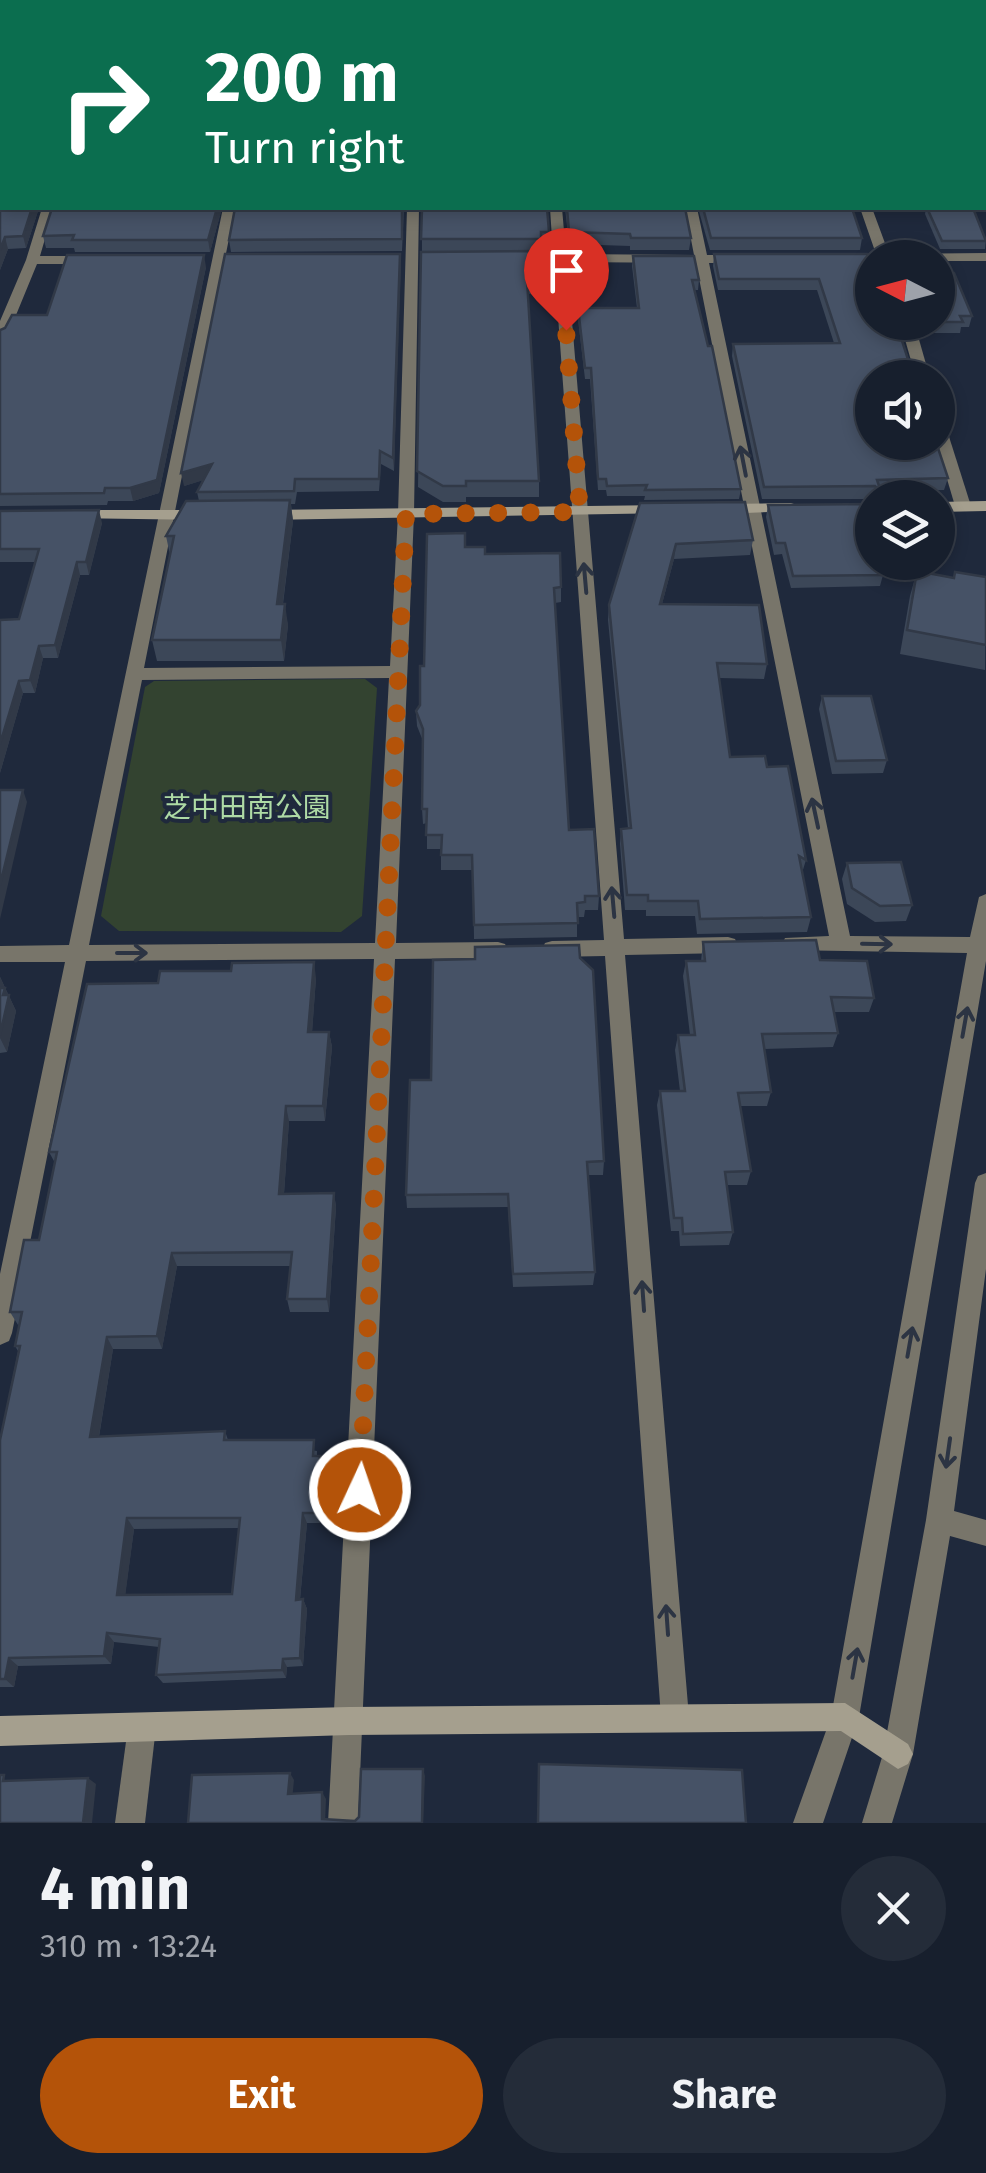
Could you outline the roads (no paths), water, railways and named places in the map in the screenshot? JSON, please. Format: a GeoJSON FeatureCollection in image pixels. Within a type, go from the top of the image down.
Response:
{"type":"FeatureCollection","features":[{"type":"Feature","properties":{"kind":"street"},"geometry":{"type":"LineString","coordinates":[[0,338],[47,210]]}},
{"type":"Feature","properties":{"kind":"street"},"geometry":{"type":"LineString","coordinates":[[0,1334],[229,210]]}},
{"type":"Feature","properties":{"kind":"street"},"geometry":{"type":"LineString","coordinates":[[343,1823],[406,514],[413,210]]}},
{"type":"Feature","properties":{"kind":"street"},"geometry":{"type":"LineString","coordinates":[[556,210],[617,947],[674,1718]]}},
{"type":"Feature","properties":{"kind":"street"},"geometry":{"type":"LineString","coordinates":[[692,210],[841,943]]}},
{"type":"Feature","properties":{"kind":"street"},"geometry":{"type":"LineString","coordinates":[[867,210],[878,240]]}},
{"type":"Feature","properties":{"kind":"street"},"geometry":{"type":"LineString","coordinates":[[955,257],[986,257]]}},
{"type":"Feature","properties":{"kind":"street"},"geometry":{"type":"LineString","coordinates":[[830,258],[855,258]]}},
{"type":"Feature","properties":{"kind":"street"},"geometry":{"type":"LineString","coordinates":[[505,259],[757,259]]}},
{"type":"Feature","properties":{"kind":"street"},"geometry":{"type":"LineString","coordinates":[[32,260],[106,260]]}},
{"type":"Feature","properties":{"kind":"street"},"geometry":{"type":"LineString","coordinates":[[949,460],[962,506]]}},
{"type":"Feature","properties":{"kind":"street"},"geometry":{"type":"LineString","coordinates":[[955,506],[986,506]]}},
{"type":"Feature","properties":{"kind":"street"},"geometry":{"type":"LineString","coordinates":[[695,510],[804,508]]}},
{"type":"Feature","properties":{"kind":"street"},"geometry":{"type":"LineString","coordinates":[[248,515],[676,510]]}},
{"type":"Feature","properties":{"kind":"street"},"geometry":{"type":"LineString","coordinates":[[56,515],[228,515]]}},
{"type":"Feature","properties":{"kind":"street"},"geometry":{"type":"LineString","coordinates":[[137,674],[398,672]]}},
{"type":"Feature","properties":{"kind":"street"},"geometry":{"type":"LineString","coordinates":[[808,1823],[846,1716],[982,948],[986,902]]}},
{"type":"Feature","properties":{"kind":"street"},"geometry":{"type":"LineString","coordinates":[[0,954],[385,952],[841,943],[982,948]]}},
{"type":"Feature","properties":{"kind":"street"},"geometry":{"type":"LineString","coordinates":[[877,1823],[898,1754],[938,1520],[986,1183]]}},
{"type":"Feature","properties":{"kind":"street"},"geometry":{"type":"LineString","coordinates":[[938,1520],[986,1533]]}},
{"type":"Feature","properties":{"kind":"street"},"geometry":{"type":"LineString","coordinates":[[0,1730],[349,1721],[846,1716],[898,1754]]}},
{"type":"Feature","properties":{"kind":"street"},"geometry":{"type":"LineString","coordinates":[[130,1823],[142,1727]]}},
{"type":"Feature","properties":{"kind":"park label","name":"芝中田南公園"},"geometry":{"type":"Point","coordinates":[247,807]}}]}
